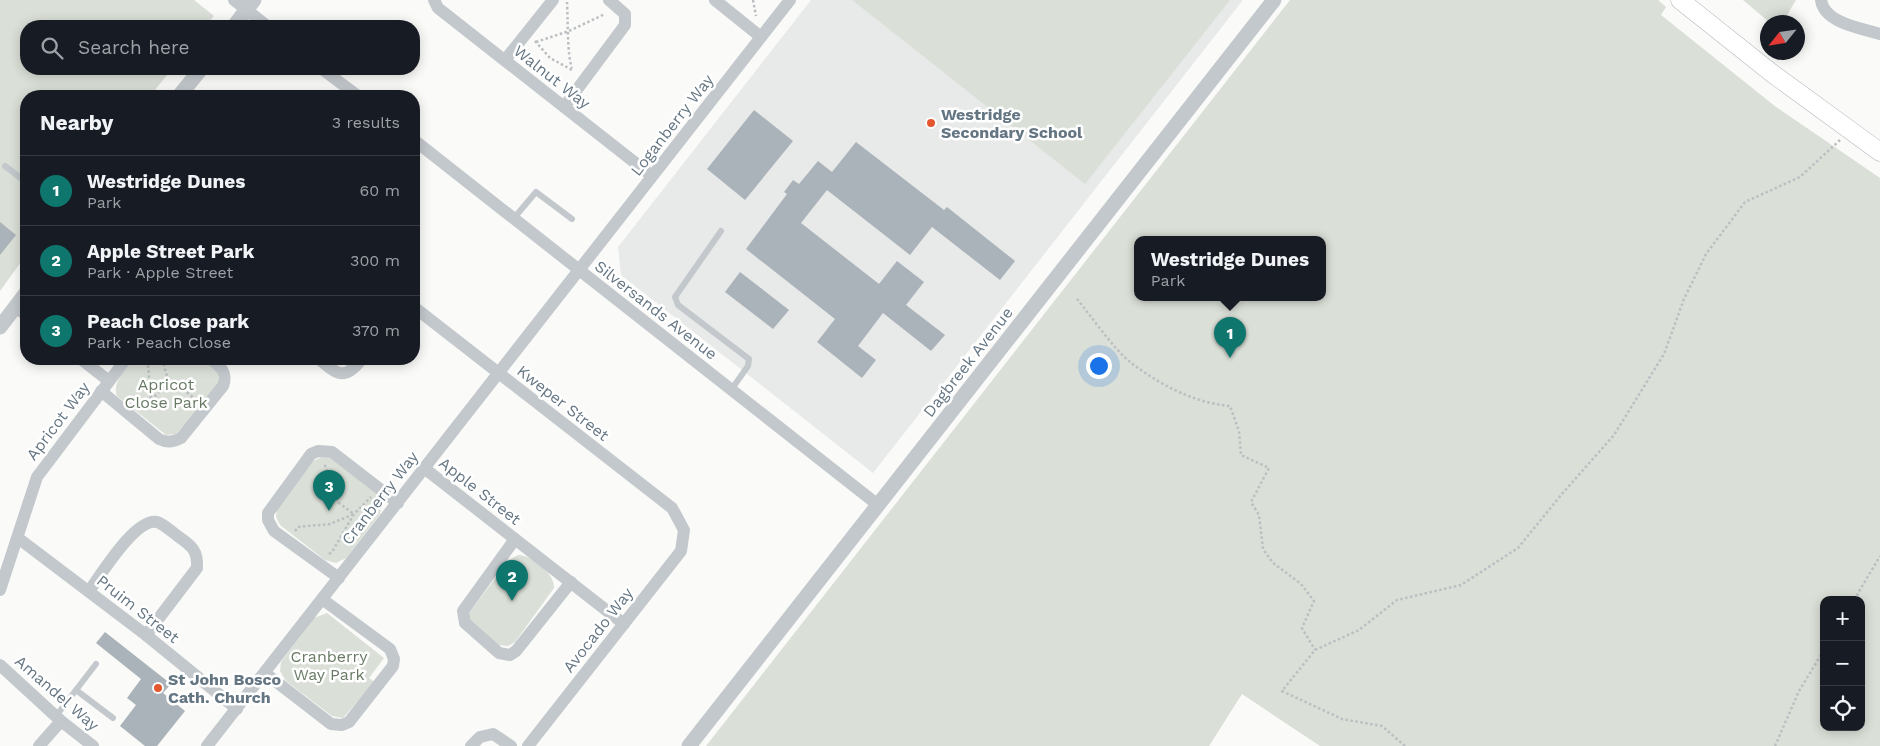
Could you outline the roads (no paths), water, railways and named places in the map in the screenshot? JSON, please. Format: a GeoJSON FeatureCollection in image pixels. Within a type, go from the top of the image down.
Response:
{"type":"FeatureCollection","features":[{"type":"Feature","properties":{"kind":"main road"},"geometry":{"type":"LineString","coordinates":[[1680,0],[1773,74],[1880,152]]}},
{"type":"Feature","properties":{"kind":"street"},"geometry":{"type":"LineString","coordinates":[[234,0],[250,5],[262,20]]}},
{"type":"Feature","properties":{"kind":"street","name":"Walnut Way"},"geometry":{"type":"LineString","coordinates":[[434,0],[438,8],[652,176]]}},
{"type":"Feature","properties":{"kind":"street"},"geometry":{"type":"LineString","coordinates":[[505,60],[553,0]]}},
{"type":"Feature","properties":{"kind":"street"},"geometry":{"type":"LineString","coordinates":[[564,107],[625,25],[626,18],[623,10],[609,0]]}},
{"type":"Feature","properties":{"kind":"street"},"geometry":{"type":"LineString","coordinates":[[715,0],[761,37]]}},
{"type":"Feature","properties":{"kind":"street","name":"Loganberry Way"},"geometry":{"type":"LineString","coordinates":[[580,270],[790,0]]}},
{"type":"Feature","properties":{"kind":"street","name":"Dagbreek Avenue"},"geometry":{"type":"LineString","coordinates":[[689,746],[1274,0]]}},
{"type":"Feature","properties":{"kind":"street"},"geometry":{"type":"LineString","coordinates":[[1821,0],[1823,8],[1830,17],[1880,34]]}},
{"type":"Feature","properties":{"kind":"street"},"geometry":{"type":"LineString","coordinates":[[239,20],[250,5]]}},
{"type":"Feature","properties":{"kind":"street"},"geometry":{"type":"LineString","coordinates":[[184,90],[196,75]]}},
{"type":"Feature","properties":{"kind":"street"},"geometry":{"type":"LineString","coordinates":[[330,75],[350,90]]}},
{"type":"Feature","properties":{"kind":"street","name":"Silversands Avenue"},"geometry":{"type":"LineString","coordinates":[[420,145],[878,505]]}},
{"type":"Feature","properties":{"kind":"street","name":"Cranberry Way"},"geometry":{"type":"LineString","coordinates":[[207,746],[580,270]]}},
{"type":"Feature","properties":{"kind":"street"},"geometry":{"type":"LineString","coordinates":[[0,326],[20,312]]}},
{"type":"Feature","properties":{"kind":"street","name":"Kweper Street"},"geometry":{"type":"LineString","coordinates":[[420,312],[672,508],[684,530]]}},
{"type":"Feature","properties":{"kind":"street"},"geometry":{"type":"LineString","coordinates":[[89,365],[109,381]]}},
{"type":"Feature","properties":{"kind":"street","name":"Apricot Way"},"geometry":{"type":"LineString","coordinates":[[18,538],[39,472],[121,365]]}},
{"type":"Feature","properties":{"kind":"street"},"geometry":{"type":"LineString","coordinates":[[101,392],[159,439],[164,442],[174,441],[181,438],[223,386],[224,372],[217,365]]}},
{"type":"Feature","properties":{"kind":"street"},"geometry":{"type":"LineString","coordinates":[[326,365],[335,372],[345,374],[353,370],[357,365]]}},
{"type":"Feature","properties":{"kind":"street"},"geometry":{"type":"LineString","coordinates":[[339,578],[287,540],[270,525],[268,513],[311,454],[318,450],[332,452],[398,502]]}},
{"type":"Feature","properties":{"kind":"street","name":"Apple Street"},"geometry":{"type":"LineString","coordinates":[[424,468],[624,624]]}},
{"type":"Feature","properties":{"kind":"street"},"geometry":{"type":"LineString","coordinates":[[89,591],[126,542],[140,526],[146,523],[160,523],[191,546],[198,557],[197,568],[146,635]]}},
{"type":"Feature","properties":{"kind":"street","name":"Avocado Way"},"geometry":{"type":"LineString","coordinates":[[528,746],[681,551],[684,530]]}},
{"type":"Feature","properties":{"kind":"street"},"geometry":{"type":"LineString","coordinates":[[0,590],[18,538]]}},
{"type":"Feature","properties":{"kind":"street","name":"Pruim Street"},"geometry":{"type":"LineString","coordinates":[[18,538],[146,635],[237,709]]}},
{"type":"Feature","properties":{"kind":"street","name":"Apple Street"},"geometry":{"type":"LineString","coordinates":[[515,539],[463,611],[465,623],[499,653],[506,656],[516,650],[571,582]]}},
{"type":"Feature","properties":{"kind":"street"},"geometry":{"type":"LineString","coordinates":[[265,673],[331,724],[342,725],[349,722],[393,666],[394,659],[390,649],[322,599]]}},
{"type":"Feature","properties":{"kind":"street","name":"Amandel Way"},"geometry":{"type":"LineString","coordinates":[[0,665],[58,718],[93,746]]}},
{"type":"Feature","properties":{"kind":"street"},"geometry":{"type":"LineString","coordinates":[[39,746],[58,718]]}},
{"type":"Feature","properties":{"kind":"street"},"geometry":{"type":"LineString","coordinates":[[471,746],[480,737],[493,734],[510,746]]}},
{"type":"Feature","properties":{"kind":"lane"},"geometry":{"type":"LineString","coordinates":[[5,166],[20,177]]}},
{"type":"Feature","properties":{"kind":"lane"},"geometry":{"type":"LineString","coordinates":[[514,218],[536,192],[572,219]]}},
{"type":"Feature","properties":{"kind":"lane"},"geometry":{"type":"LineString","coordinates":[[721,231],[675,297],[678,305],[749,359],[750,363],[731,390]]}},
{"type":"Feature","properties":{"kind":"lane"},"geometry":{"type":"LineString","coordinates":[[58,718],[96,664]]}},
{"type":"Feature","properties":{"kind":"lane"},"geometry":{"type":"LineString","coordinates":[[76,690],[113,718]]}},
{"type":"Feature","properties":{"kind":"place","name":"Westridge Secondary School"},"geometry":{"type":"Point","coordinates":[931,123]}},
{"type":"Feature","properties":{"kind":"place","name":"Westridge Dunes"},"geometry":{"type":"Point","coordinates":[1230,358]}},
{"type":"Feature","properties":{"kind":"place","name":"Peach Close park"},"geometry":{"type":"Point","coordinates":[329,511]}},
{"type":"Feature","properties":{"kind":"place","name":"Apple Street Park"},"geometry":{"type":"Point","coordinates":[512,601]}},
{"type":"Feature","properties":{"kind":"place","name":"St John Bosco Cath. Church"},"geometry":{"type":"Point","coordinates":[158,688]}},
{"type":"Feature","properties":{"kind":"park label","name":"Apricot Close Park"},"geometry":{"type":"Point","coordinates":[166,393]}},
{"type":"Feature","properties":{"kind":"park label","name":"Cranberry Way Park"},"geometry":{"type":"Point","coordinates":[329,665]}}]}
